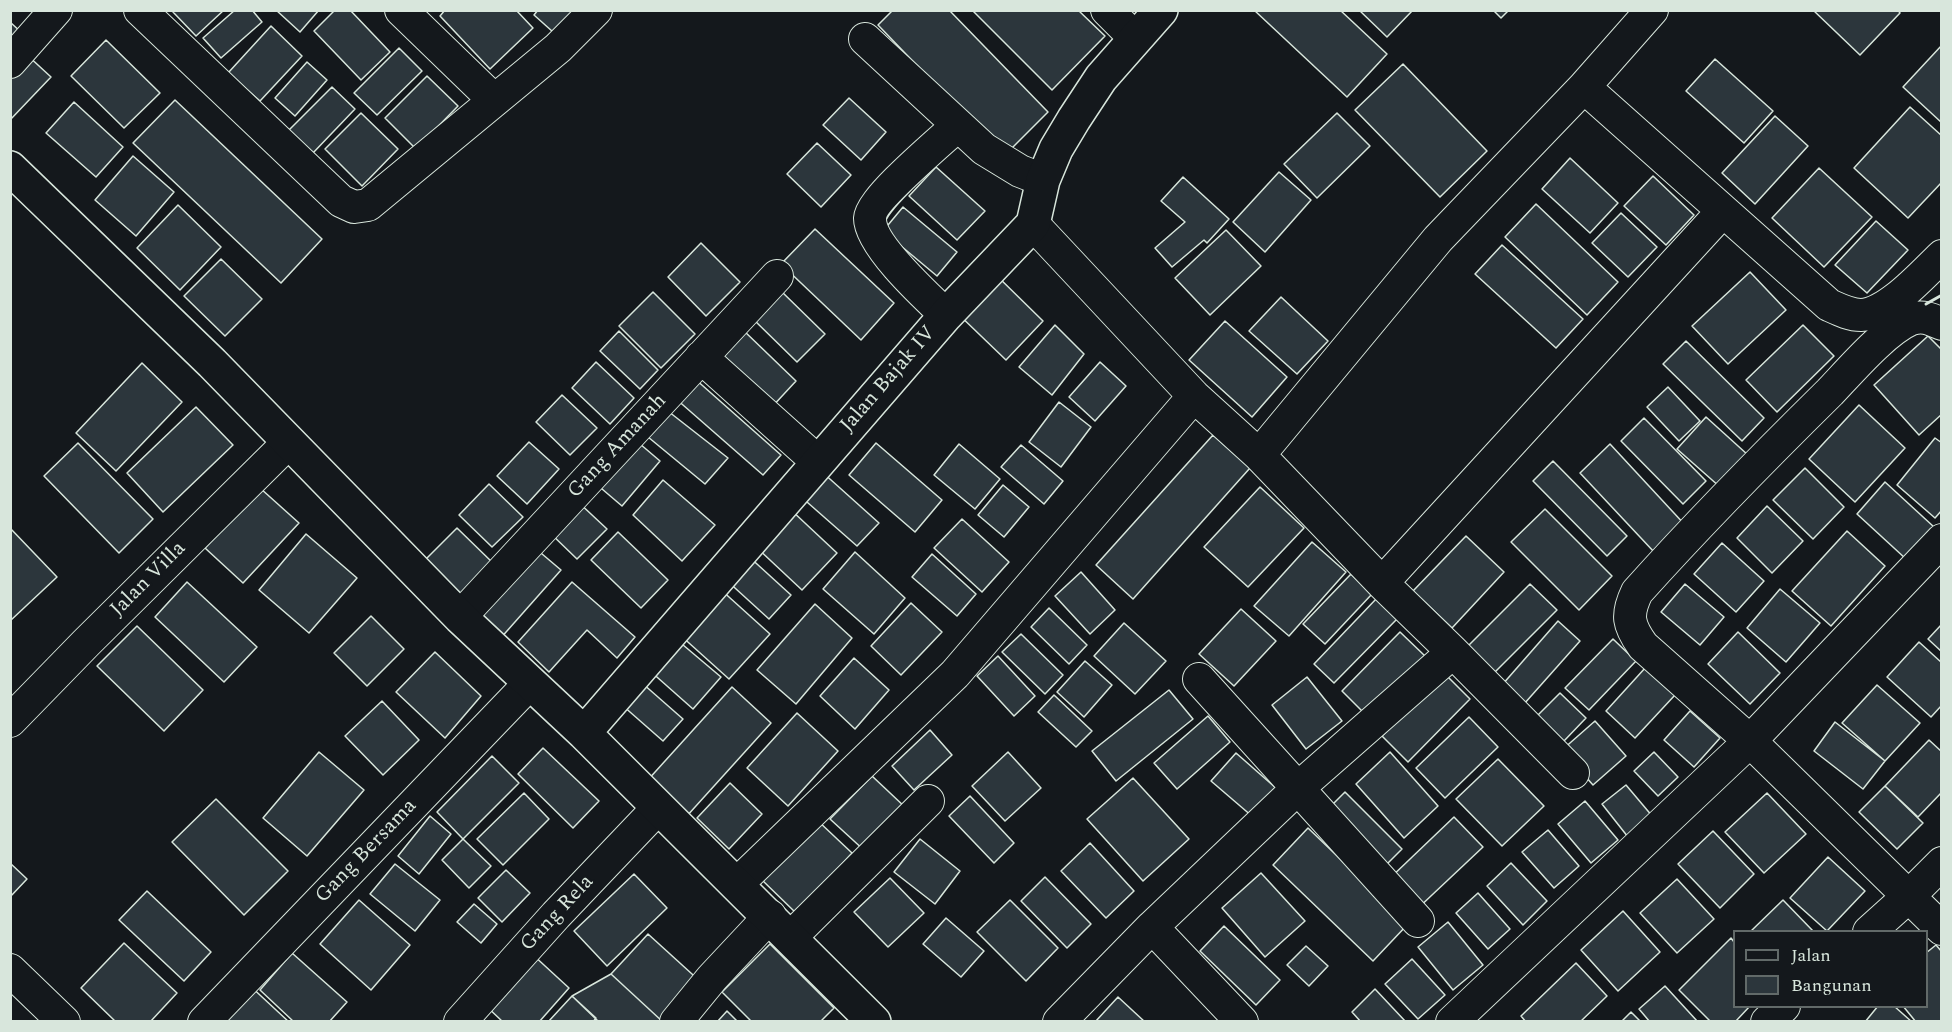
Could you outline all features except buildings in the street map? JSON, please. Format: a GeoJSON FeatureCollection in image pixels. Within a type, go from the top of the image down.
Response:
{"type":"FeatureCollection","features":[{"type":"Feature","properties":{"kind":"street"},"geometry":{"type":"LineString","coordinates":[[10,62],[56,10]]}},
{"type":"Feature","properties":{"kind":"street"},"geometry":{"type":"LineString","coordinates":[[140,10],[341,201],[354,207],[368,205],[558,48],[596,10]]}},
{"type":"Feature","properties":{"kind":"street"},"geometry":{"type":"LineString","coordinates":[[400,10],[494,100]]}},
{"type":"Feature","properties":{"kind":"street"},"geometry":{"type":"LineString","coordinates":[[1107,10],[1135,38]]}},
{"type":"Feature","properties":{"kind":"street"},"geometry":{"type":"LineString","coordinates":[[1161,10],[1101,78],[1056,149],[1043,180],[1033,225],[1194,396],[1259,455],[1382,583],[1573,773]]}},
{"type":"Feature","properties":{"kind":"street"},"geometry":{"type":"LineString","coordinates":[[1259,455],[1438,239],[1584,87],[1652,10]]}},
{"type":"Feature","properties":{"kind":"street"},"geometry":{"type":"LineString","coordinates":[[865,39],[958,125],[1001,161],[1043,180]]}},
{"type":"Feature","properties":{"kind":"street"},"geometry":{"type":"LineString","coordinates":[[1584,87],[1829,305],[1846,313],[1862,315],[1874,312],[1912,285],[1941,256]]}},
{"type":"Feature","properties":{"kind":"street"},"geometry":{"type":"LineString","coordinates":[[946,315],[879,244],[870,219],[873,208],[886,193],[958,125]]}},
{"type":"Feature","properties":{"kind":"street"},"geometry":{"type":"LineString","coordinates":[[10,168],[212,363],[460,617],[584,733],[874,1022]]}},
{"type":"Feature","properties":{"kind":"street"},"geometry":{"type":"LineString","coordinates":[[1382,583],[1722,212]]}},
{"type":"Feature","properties":{"kind":"street","name":"Jalan Bajak IV"},"geometry":{"type":"LineString","coordinates":[[584,733],[946,315],[1033,225]]}},
{"type":"Feature","properties":{"kind":"street","name":"Gang Amanah"},"geometry":{"type":"LineString","coordinates":[[460,617],[777,276]]}},
{"type":"Feature","properties":{"kind":"street"},"geometry":{"type":"LineString","coordinates":[[1941,324],[1924,317],[1913,319],[1902,324],[1876,345],[1783,438],[1636,592],[1629,620],[1632,632],[1643,646],[1750,741],[1941,929]]}},
{"type":"Feature","properties":{"kind":"street"},"geometry":{"type":"LineString","coordinates":[[701,357],[818,462]]}},
{"type":"Feature","properties":{"kind":"street"},"geometry":{"type":"LineString","coordinates":[[737,884],[955,674],[1194,396]]}},
{"type":"Feature","properties":{"kind":"street","name":"Jalan Villa"},"geometry":{"type":"LineString","coordinates":[[10,721],[86,642],[289,442]]}},
{"type":"Feature","properties":{"kind":"street"},"geometry":{"type":"LineString","coordinates":[[1452,1022],[1750,741],[1941,540]]}},
{"type":"Feature","properties":{"kind":"street"},"geometry":{"type":"LineString","coordinates":[[1059,1022],[1152,927],[1297,789],[1453,652]]}},
{"type":"Feature","properties":{"kind":"street"},"geometry":{"type":"LineString","coordinates":[[1199,680],[1418,921]]}},
{"type":"Feature","properties":{"kind":"street","name":"Gang Bersama"},"geometry":{"type":"LineString","coordinates":[[204,1022],[531,683]]}},
{"type":"Feature","properties":{"kind":"street"},"geometry":{"type":"LineString","coordinates":[[676,1022],[712,978],[780,927],[928,801]]}},
{"type":"Feature","properties":{"kind":"street","name":"Gang Rela"},"geometry":{"type":"LineString","coordinates":[[460,1022],[556,915],[658,808]]}},
{"type":"Feature","properties":{"kind":"street"},"geometry":{"type":"LineString","coordinates":[[1871,930],[1941,863]]}},
{"type":"Feature","properties":{"kind":"street"},"geometry":{"type":"LineString","coordinates":[[1152,927],[1242,1022]]}},
{"type":"Feature","properties":{"kind":"street"},"geometry":{"type":"LineString","coordinates":[[10,970],[64,1022]]}},
{"type":"Feature","properties":{"kind":"street"},"geometry":{"type":"LineString","coordinates":[[1767,1022],[1783,1008]]}},
{"type":"Feature","properties":{"kind":"wall"},"geometry":{"type":"LineString","coordinates":[[1926,304],[1942,295]]}}]}
